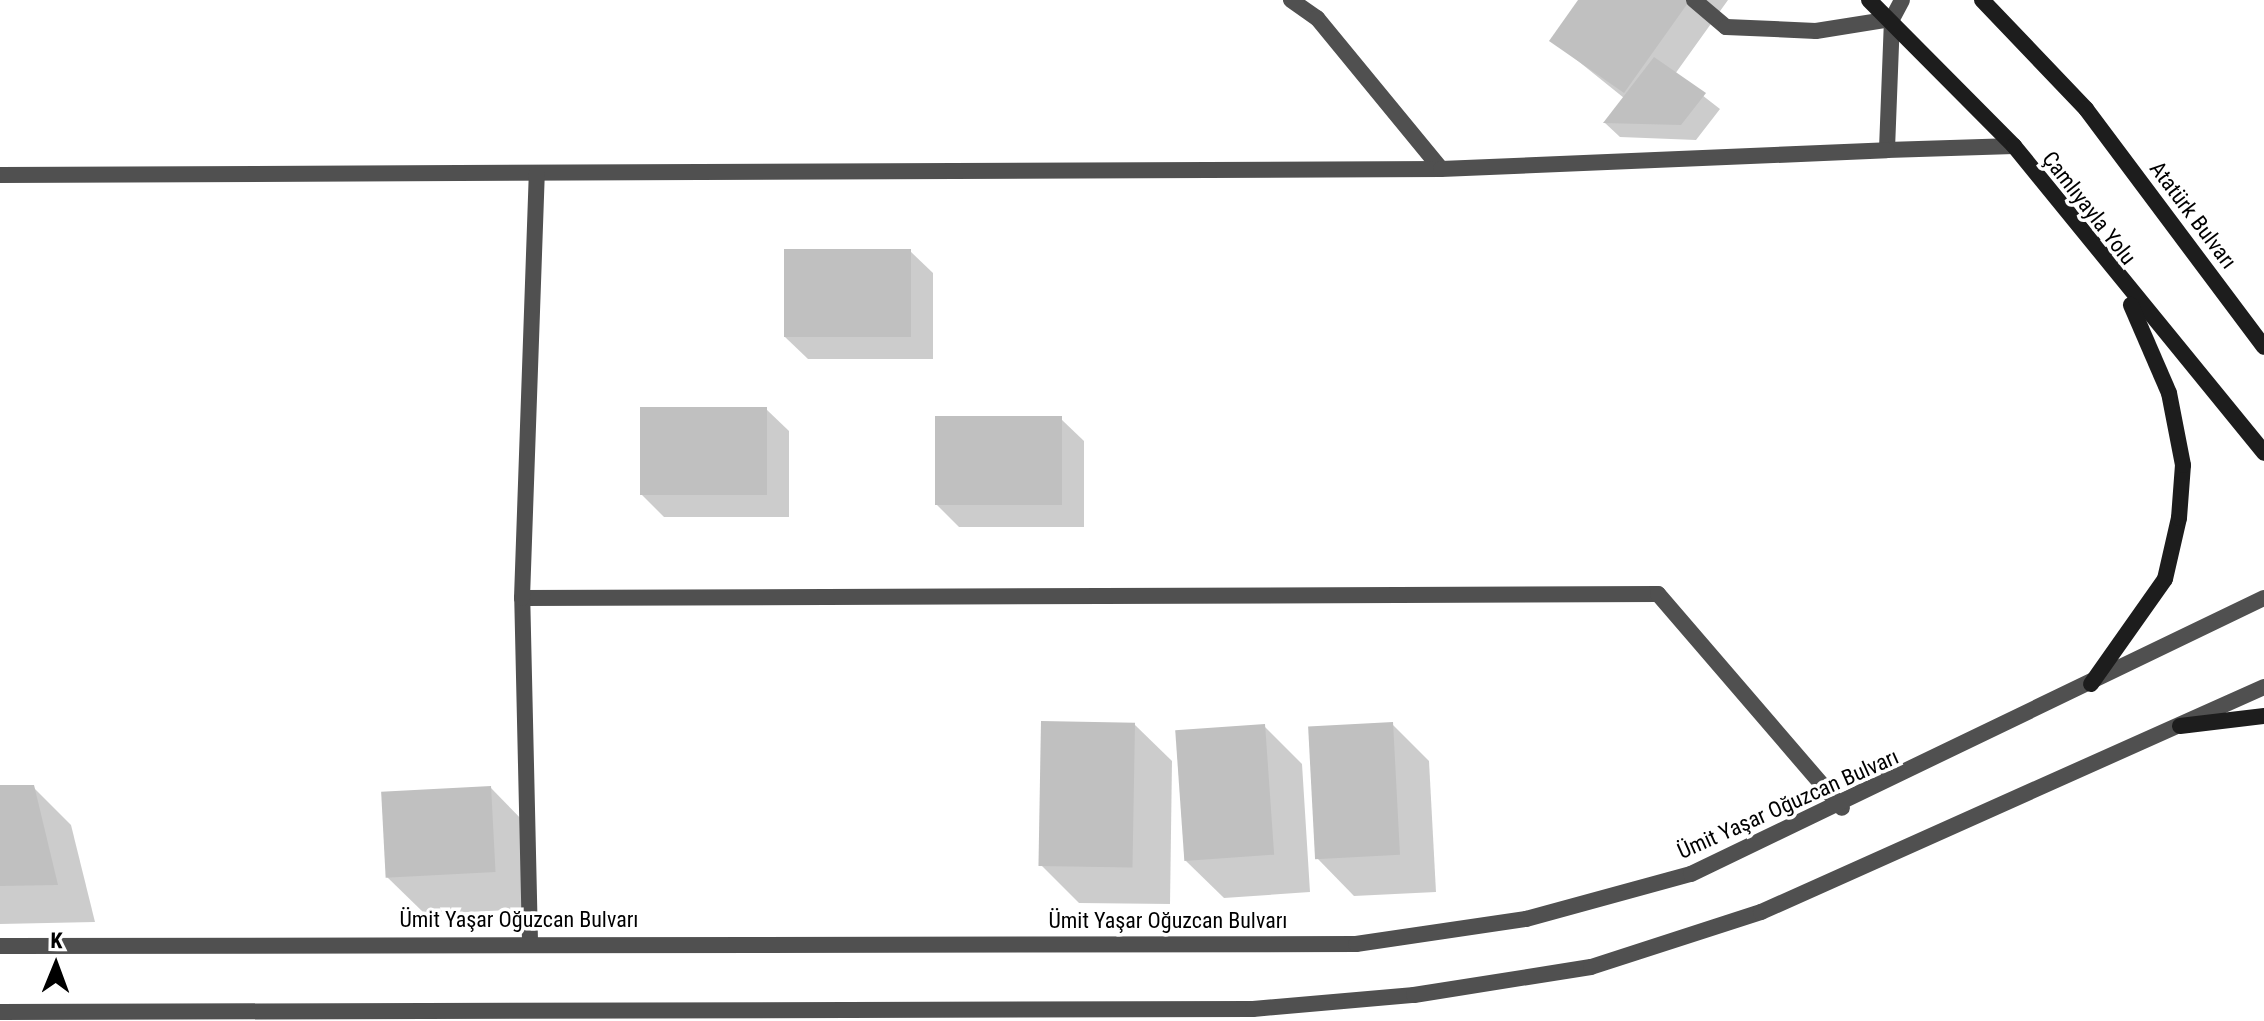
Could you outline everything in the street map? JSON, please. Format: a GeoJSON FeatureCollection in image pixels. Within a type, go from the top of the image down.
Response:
{"type":"FeatureCollection","features":[{"type":"Feature","properties":{"kind":"main road","name":"Çamlıyayla Yolu"},"geometry":{"type":"LineString","coordinates":[[1869,0],[1892,19],[2014,146],[2124,289],[2264,453]]}},
{"type":"Feature","properties":{"kind":"main road","name":"Atatürk Bulvarı"},"geometry":{"type":"LineString","coordinates":[[1982,0],[2086,109],[2264,347]]}},
{"type":"Feature","properties":{"kind":"main road"},"geometry":{"type":"LineString","coordinates":[[2091,684],[2165,579],[2179,518],[2183,465],[2169,393],[2124,289]]}},
{"type":"Feature","properties":{"kind":"main road"},"geometry":{"type":"LineString","coordinates":[[2180,726],[2264,716]]}},
{"type":"Feature","properties":{"kind":"street"},"geometry":{"type":"LineString","coordinates":[[1291,0],[1317,18],[1441,169]]}},
{"type":"Feature","properties":{"kind":"street"},"geometry":{"type":"LineString","coordinates":[[1694,0],[1726,27],[1816,31],[1892,19]]}},
{"type":"Feature","properties":{"kind":"street"},"geometry":{"type":"LineString","coordinates":[[1887,150],[1892,19],[1902,0]]}},
{"type":"Feature","properties":{"kind":"street"},"geometry":{"type":"LineString","coordinates":[[0,175],[1441,169],[2014,146]]}},
{"type":"Feature","properties":{"kind":"street"},"geometry":{"type":"LineString","coordinates":[[530,941],[522,598],[537,173]]}},
{"type":"Feature","properties":{"kind":"street"},"geometry":{"type":"LineString","coordinates":[[522,598],[1658,594],[1842,808]]}},
{"type":"Feature","properties":{"kind":"street","name":"Ümit Yaşar Oğuzcan Bulvarı"},"geometry":{"type":"LineString","coordinates":[[0,946],[530,941],[1356,944],[1526,919],[1691,874],[1842,808],[2264,598]]}},
{"type":"Feature","properties":{"kind":"street"},"geometry":{"type":"LineString","coordinates":[[0,1012],[1253,1009],[1414,995],[1591,967],[1761,912],[2264,687]]}},
{"type":"Feature","properties":{"kind":"building"},"geometry":{"type":"Polygon","coordinates":[[[1578,0],[1690,0],[1624,93],[1549,41],[1578,0]]]}},
{"type":"Feature","properties":{"kind":"building"},"geometry":{"type":"Polygon","coordinates":[[[1654,57],[1706,93],[1681,125],[1603,123],[1654,57]]]}},
{"type":"Feature","properties":{"kind":"building"},"geometry":{"type":"Polygon","coordinates":[[[784,249],[911,249],[911,337],[784,337],[784,249]]]}},
{"type":"Feature","properties":{"kind":"building"},"geometry":{"type":"Polygon","coordinates":[[[640,407],[767,407],[767,495],[640,495],[640,407]]]}},
{"type":"Feature","properties":{"kind":"building"},"geometry":{"type":"Polygon","coordinates":[[[935,416],[1062,416],[1062,505],[935,505],[935,416]]]}},
{"type":"Feature","properties":{"kind":"building"},"geometry":{"type":"Polygon","coordinates":[[[1041,721],[1135,723],[1132,868],[1038,866],[1041,721]]]}},
{"type":"Feature","properties":{"kind":"building"},"geometry":{"type":"Polygon","coordinates":[[[1393,722],[1400,855],[1315,859],[1308,726],[1393,722]]]}},
{"type":"Feature","properties":{"kind":"building"},"geometry":{"type":"Polygon","coordinates":[[[1265,724],[1274,855],[1184,861],[1175,730],[1265,724]]]}},
{"type":"Feature","properties":{"kind":"building"},"geometry":{"type":"Polygon","coordinates":[[[0,785],[34,785],[58,885],[0,886],[0,785]]]}},
{"type":"Feature","properties":{"kind":"building"},"geometry":{"type":"Polygon","coordinates":[[[491,786],[496,872],[386,878],[381,792],[491,786]]]}}]}
